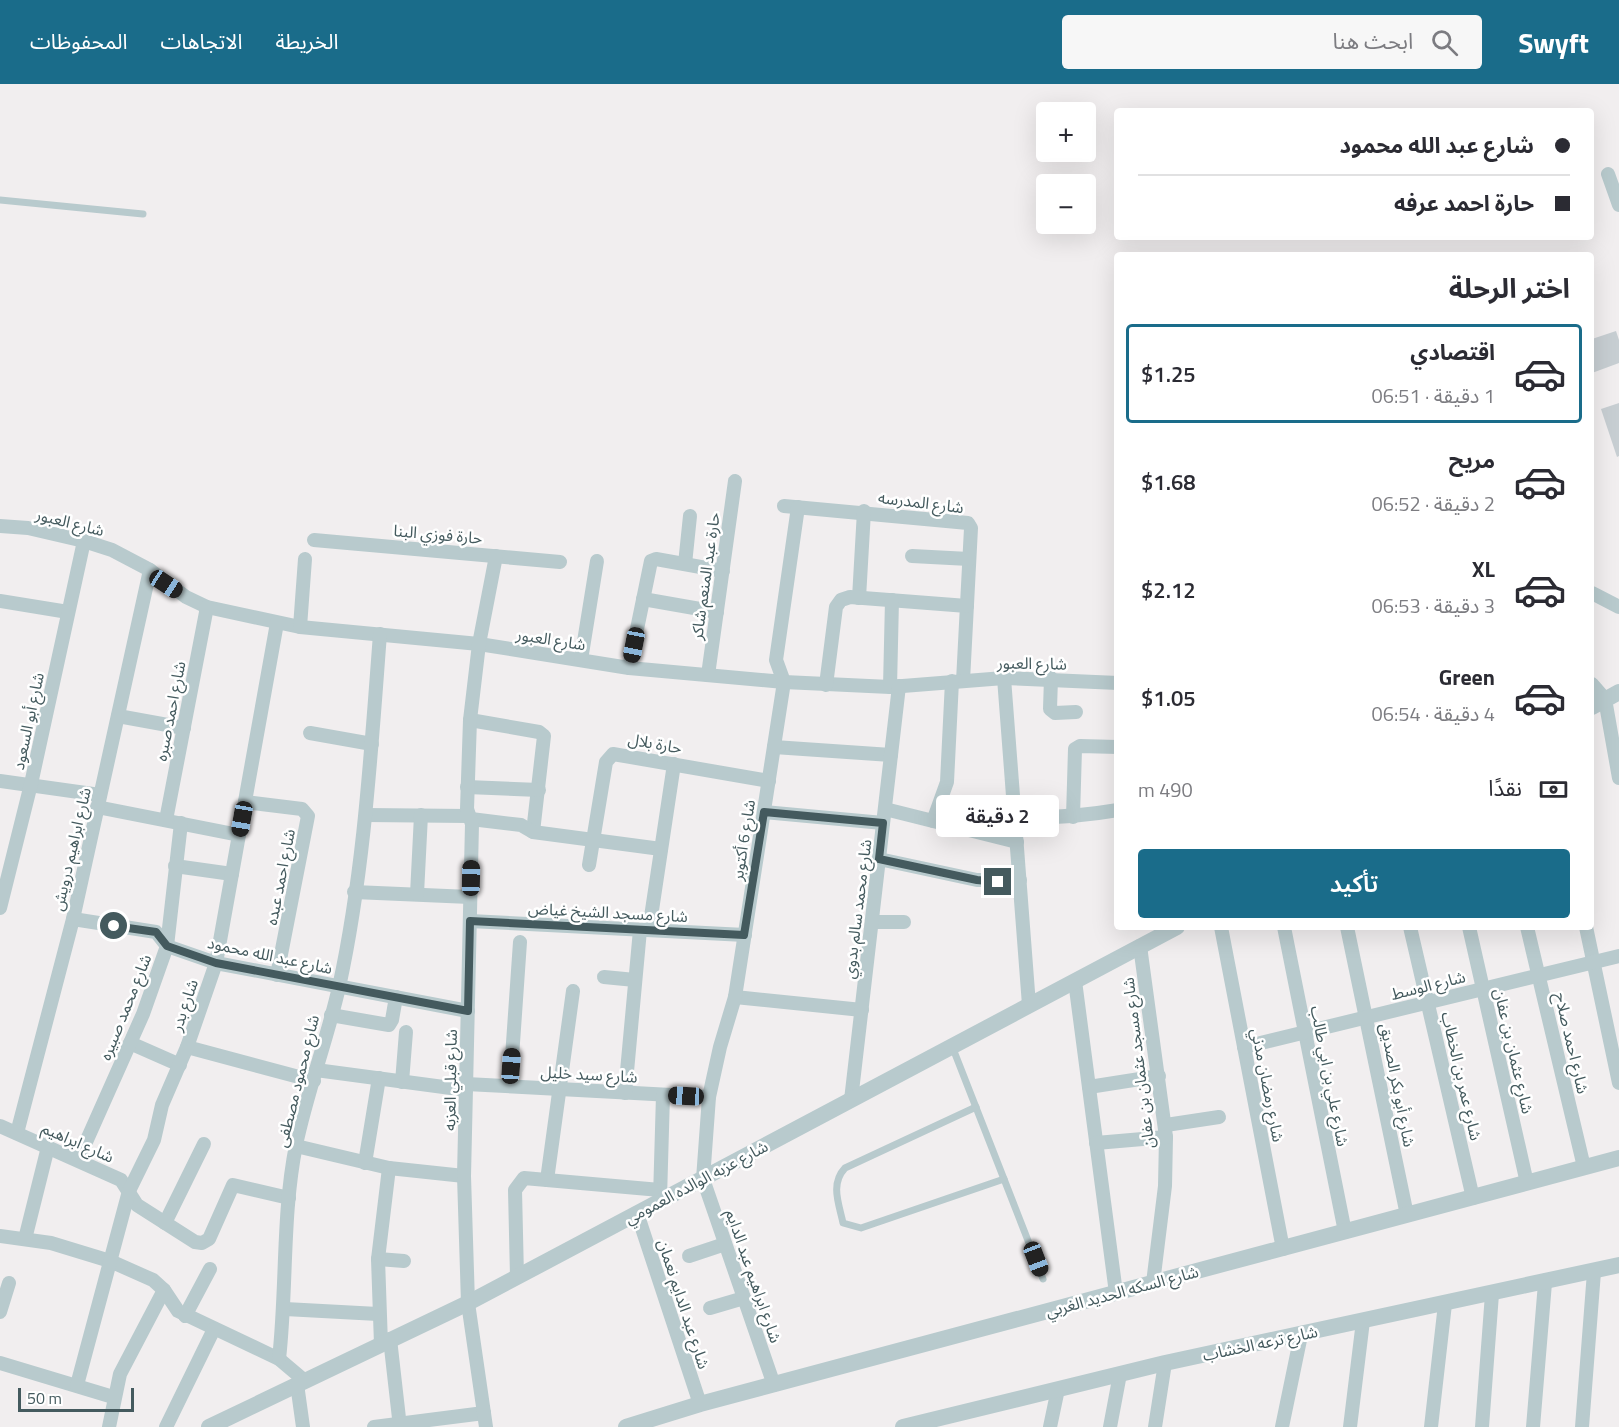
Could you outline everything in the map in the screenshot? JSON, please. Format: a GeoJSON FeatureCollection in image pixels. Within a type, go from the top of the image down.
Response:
{"type":"FeatureCollection","features":[{"type":"Feature","properties":{"kind":"street"},"geometry":{"type":"LineString","coordinates":[[1608,174],[1619,205]]}},
{"type":"Feature","properties":{"kind":"street","name":"حارة عبد المنعم شاكر"},"geometry":{"type":"LineString","coordinates":[[708,675],[735,481]]}},
{"type":"Feature","properties":{"kind":"street","name":"شارع المدرسه"},"geometry":{"type":"LineString","coordinates":[[784,506],[864,511],[966,522],[971,528],[967,606],[947,782],[933,821]]}},
{"type":"Feature","properties":{"kind":"street","name":"شارع 6 أكتوبر"},"geometry":{"type":"LineString","coordinates":[[703,1179],[709,1097],[720,1047],[735,997],[784,682],[776,660],[798,507]]}},
{"type":"Feature","properties":{"kind":"street"},"geometry":{"type":"LineString","coordinates":[[859,598],[864,511]]}},
{"type":"Feature","properties":{"kind":"street"},"geometry":{"type":"LineString","coordinates":[[686,564],[690,516]]}},
{"type":"Feature","properties":{"kind":"street","name":"شارع العبور"},"geometry":{"type":"LineString","coordinates":[[0,526],[28,528],[112,550],[150,570],[172,588],[207,607],[300,627],[479,644],[629,668],[826,685],[895,686],[1004,678],[1051,678],[1114,683]]}},
{"type":"Feature","properties":{"kind":"street","name":"حارة فوزي البنا"},"geometry":{"type":"LineString","coordinates":[[314,540],[560,562]]}},
{"type":"Feature","properties":{"kind":"street","name":"شارع أبو السعود"},"geometry":{"type":"LineString","coordinates":[[0,908],[6,857],[31,784],[84,541]]}},
{"type":"Feature","properties":{"kind":"street","name":"شارع قبلي العزبه"},"geometry":{"type":"LineString","coordinates":[[485,1420],[468,1303],[464,1176],[470,921],[470,818],[467,787],[470,720],[479,644],[496,556]]}},
{"type":"Feature","properties":{"kind":"street"},"geometry":{"type":"LineString","coordinates":[[912,556],[969,559]]}},
{"type":"Feature","properties":{"kind":"street"},"geometry":{"type":"LineString","coordinates":[[300,627],[305,559]]}},
{"type":"Feature","properties":{"kind":"street"},"geometry":{"type":"LineString","coordinates":[[629,668],[651,561],[656,559],[723,571]]}},
{"type":"Feature","properties":{"kind":"street"},"geometry":{"type":"LineString","coordinates":[[581,660],[597,561]]}},
{"type":"Feature","properties":{"kind":"street","name":"شارع ابراهيم درويش"},"geometry":{"type":"LineString","coordinates":[[17,1134],[73,918],[150,570]]}},
{"type":"Feature","properties":{"kind":"street"},"geometry":{"type":"LineString","coordinates":[[1594,594],[1619,607]]}},
{"type":"Feature","properties":{"kind":"street"},"geometry":{"type":"LineString","coordinates":[[826,685],[836,607],[846,598],[967,606]]}},
{"type":"Feature","properties":{"kind":"street"},"geometry":{"type":"LineString","coordinates":[[643,599],[717,612]]}},
{"type":"Feature","properties":{"kind":"street","name":"شارع محمد سالم بدوي"},"geometry":{"type":"LineString","coordinates":[[851,1100],[891,755],[895,686],[892,600]]}},
{"type":"Feature","properties":{"kind":"street"},"geometry":{"type":"LineString","coordinates":[[0,601],[68,612]]}},
{"type":"Feature","properties":{"kind":"street","name":"شارع احمد صبره"},"geometry":{"type":"LineString","coordinates":[[166,820],[207,607]]}},
{"type":"Feature","properties":{"kind":"street","name":"شارع بدر"},"geometry":{"type":"LineString","coordinates":[[77,1385],[129,1191],[154,1140],[162,1105],[187,1047],[216,963],[277,623]]}},
{"type":"Feature","properties":{"kind":"street","name":"شارع محمود مصطفى"},"geometry":{"type":"LineString","coordinates":[[279,1359],[285,1309],[289,1198],[296,1146],[339,987],[366,815],[380,634]]}},
{"type":"Feature","properties":{"kind":"street"},"geometry":{"type":"LineString","coordinates":[[1004,678],[1029,1005]]}},
{"type":"Feature","properties":{"kind":"street"},"geometry":{"type":"LineString","coordinates":[[1051,678],[1050,709],[1055,712],[1076,712]]}},
{"type":"Feature","properties":{"kind":"street"},"geometry":{"type":"LineString","coordinates":[[1594,686],[1605,699],[1619,778]]}},
{"type":"Feature","properties":{"kind":"street"},"geometry":{"type":"LineString","coordinates":[[118,716],[184,728]]}},
{"type":"Feature","properties":{"kind":"street"},"geometry":{"type":"LineString","coordinates":[[470,720],[543,734],[545,740],[533,832]]}},
{"type":"Feature","properties":{"kind":"street"},"geometry":{"type":"LineString","coordinates":[[310,733],[372,744]]}},
{"type":"Feature","properties":{"kind":"street"},"geometry":{"type":"LineString","coordinates":[[1073,817],[1075,749],[1080,746],[1114,747]]}},
{"type":"Feature","properties":{"kind":"street"},"geometry":{"type":"LineString","coordinates":[[774,747],[891,755]]}},
{"type":"Feature","properties":{"kind":"street","name":"حارة بلال"},"geometry":{"type":"LineString","coordinates":[[589,865],[606,762],[616,753],[769,781]]}},
{"type":"Feature","properties":{"kind":"street"},"geometry":{"type":"LineString","coordinates":[[625,1093],[635,980],[661,849],[674,764]]}},
{"type":"Feature","properties":{"kind":"street"},"geometry":{"type":"LineString","coordinates":[[0,781],[31,784],[166,820],[239,835]]}},
{"type":"Feature","properties":{"kind":"street"},"geometry":{"type":"LineString","coordinates":[[467,787],[538,790]]}},
{"type":"Feature","properties":{"kind":"street","name":"شارع احمد عبده"},"geometry":{"type":"LineString","coordinates":[[245,802],[302,809],[308,816],[278,975]]}},
{"type":"Feature","properties":{"kind":"street"},"geometry":{"type":"LineString","coordinates":[[980,814],[1015,819],[1073,817],[1114,811]]}},
{"type":"Feature","properties":{"kind":"street"},"geometry":{"type":"LineString","coordinates":[[764,812],[884,816],[933,821],[1017,842]]}},
{"type":"Feature","properties":{"kind":"street"},"geometry":{"type":"LineString","coordinates":[[366,815],[470,818],[521,825],[533,832],[661,849]]}},
{"type":"Feature","properties":{"kind":"street"},"geometry":{"type":"LineString","coordinates":[[417,894],[421,815]]}},
{"type":"Feature","properties":{"kind":"street","name":"شارع محمد صبيره"},"geometry":{"type":"LineString","coordinates":[[78,1161],[130,1043],[167,946],[181,823]]}},
{"type":"Feature","properties":{"kind":"street"},"geometry":{"type":"LineString","coordinates":[[879,859],[977,880],[1020,880]]}},
{"type":"Feature","properties":{"kind":"street"},"geometry":{"type":"LineString","coordinates":[[176,866],[232,874]]}},
{"type":"Feature","properties":{"kind":"street"},"geometry":{"type":"LineString","coordinates":[[354,892],[470,897]]}},
{"type":"Feature","properties":{"kind":"street","name":"شارع عبد الله محمود"},"geometry":{"type":"LineString","coordinates":[[73,918],[156,932],[167,946],[216,963],[468,1011]]}},
{"type":"Feature","properties":{"kind":"street","name":"شارع مسجد الشيخ غياض"},"geometry":{"type":"LineString","coordinates":[[470,921],[744,935]]}},
{"type":"Feature","properties":{"kind":"street"},"geometry":{"type":"LineString","coordinates":[[872,922],[904,922]]}},
{"type":"Feature","properties":{"kind":"street","name":"شارع عزبه الوالده العمومي"},"geometry":{"type":"LineString","coordinates":[[209,1427],[468,1303],[637,1214],[660,1196],[703,1179],[1171,930]]}},
{"type":"Feature","properties":{"kind":"street","name":"شارع رمضان مدني"},"geometry":{"type":"LineString","coordinates":[[1222,930],[1283,1249]]}},
{"type":"Feature","properties":{"kind":"street","name":"شارع علي بن ابي طالب"},"geometry":{"type":"LineString","coordinates":[[1285,930],[1345,1232]]}},
{"type":"Feature","properties":{"kind":"street","name":"شارع أبو بكر الصديق"},"geometry":{"type":"LineString","coordinates":[[1348,930],[1407,1215]]}},
{"type":"Feature","properties":{"kind":"street","name":"شارع عمر بن الخطاب"},"geometry":{"type":"LineString","coordinates":[[1411,930],[1473,1198]]}},
{"type":"Feature","properties":{"kind":"street","name":"شارع عثمان بن عفان"},"geometry":{"type":"LineString","coordinates":[[1470,930],[1527,1183]]}},
{"type":"Feature","properties":{"kind":"street","name":"شارع احمد صلاح"},"geometry":{"type":"LineString","coordinates":[[1528,930],[1584,1167]]}},
{"type":"Feature","properties":{"kind":"street"},"geometry":{"type":"LineString","coordinates":[[1587,930],[1619,1083]]}},
{"type":"Feature","properties":{"kind":"street"},"geometry":{"type":"LineString","coordinates":[[510,1086],[520,942]]}},
{"type":"Feature","properties":{"kind":"street","name":"شارع مسجد عثمان بن عفان"},"geometry":{"type":"LineString","coordinates":[[1140,946],[1166,1131],[1166,1186],[1153,1283]]}},
{"type":"Feature","properties":{"kind":"street","name":"شارع الوسط"},"geometry":{"type":"LineString","coordinates":[[1244,1047],[1619,956]]}},
{"type":"Feature","properties":{"kind":"street"},"geometry":{"type":"LineString","coordinates":[[604,977],[635,980]]}},
{"type":"Feature","properties":{"kind":"street"},"geometry":{"type":"LineString","coordinates":[[1075,981],[1116,1293]]}},
{"type":"Feature","properties":{"kind":"street"},"geometry":{"type":"LineString","coordinates":[[547,1180],[573,991]]}},
{"type":"Feature","properties":{"kind":"street"},"geometry":{"type":"LineString","coordinates":[[331,1015],[389,1024],[393,1020],[396,997]]}},
{"type":"Feature","properties":{"kind":"street"},"geometry":{"type":"LineString","coordinates":[[735,997],[862,1010]]}},
{"type":"Feature","properties":{"kind":"street"},"geometry":{"type":"LineString","coordinates":[[402,1082],[406,1032]]}},
{"type":"Feature","properties":{"kind":"street"},"geometry":{"type":"LineString","coordinates":[[130,1043],[180,1065]]}},
{"type":"Feature","properties":{"kind":"street","name":"شارع سيد خليل"},"geometry":{"type":"LineString","coordinates":[[187,1047],[315,1075],[379,1078],[466,1087],[510,1086],[709,1097]]}},
{"type":"Feature","properties":{"kind":"street"},"geometry":{"type":"LineString","coordinates":[[1089,1087],[1159,1076]]}},
{"type":"Feature","properties":{"kind":"street"},"geometry":{"type":"LineString","coordinates":[[365,1163],[379,1078]]}},
{"type":"Feature","properties":{"kind":"street"},"geometry":{"type":"LineString","coordinates":[[517,1277],[515,1190],[524,1178],[660,1196],[663,1095]]}},
{"type":"Feature","properties":{"kind":"street"},"geometry":{"type":"LineString","coordinates":[[1096,1143],[1166,1131],[1219,1117]]}},
{"type":"Feature","properties":{"kind":"street","name":"شارع ابراهيم"},"geometry":{"type":"LineString","coordinates":[[0,1126],[121,1180],[137,1205],[191,1240],[202,1243],[209,1239],[233,1185],[289,1198]]}},
{"type":"Feature","properties":{"kind":"street"},"geometry":{"type":"LineString","coordinates":[[165,1223],[204,1144]]}},
{"type":"Feature","properties":{"kind":"street"},"geometry":{"type":"LineString","coordinates":[[296,1146],[389,1168],[464,1176]]}},
{"type":"Feature","properties":{"kind":"street"},"geometry":{"type":"LineString","coordinates":[[25,1239],[48,1147]]}},
{"type":"Feature","properties":{"kind":"street","name":"شارع السكه الحديد الغربي"},"geometry":{"type":"LineString","coordinates":[[626,1427],[700,1404],[1619,1158]]}},
{"type":"Feature","properties":{"kind":"street"},"geometry":{"type":"LineString","coordinates":[[389,1168],[378,1259],[378,1314],[386,1342],[400,1425]]}},
{"type":"Feature","properties":{"kind":"street","name":"شارع ابراهيم عبد الدايم"},"geometry":{"type":"LineString","coordinates":[[703,1179],[774,1385]]}},
{"type":"Feature","properties":{"kind":"street","name":"شارع عبد الدايم نعمان"},"geometry":{"type":"LineString","coordinates":[[637,1214],[700,1404]]}},
{"type":"Feature","properties":{"kind":"street"},"geometry":{"type":"LineString","coordinates":[[0,1236],[51,1244],[110,1261],[153,1280],[165,1290],[172,1305],[185,1316],[279,1359],[301,1382],[303,1427]]}},
{"type":"Feature","properties":{"kind":"street"},"geometry":{"type":"LineString","coordinates":[[689,1256],[725,1244]]}},
{"type":"Feature","properties":{"kind":"street"},"geometry":{"type":"LineString","coordinates":[[378,1259],[404,1261]]}},
{"type":"Feature","properties":{"kind":"street","name":"شارع ترعه الخشاب"},"geometry":{"type":"LineString","coordinates":[[903,1427],[1166,1363],[1545,1283],[1619,1265]]}},
{"type":"Feature","properties":{"kind":"street"},"geometry":{"type":"LineString","coordinates":[[185,1316],[210,1269]]}},
{"type":"Feature","properties":{"kind":"street"},"geometry":{"type":"LineString","coordinates":[[1582,1427],[1594,1272]]}},
{"type":"Feature","properties":{"kind":"street"},"geometry":{"type":"LineString","coordinates":[[0,1312],[9,1283]]}},
{"type":"Feature","properties":{"kind":"street"},"geometry":{"type":"LineString","coordinates":[[1533,1427],[1545,1283]]}},
{"type":"Feature","properties":{"kind":"street"},"geometry":{"type":"LineString","coordinates":[[109,1427],[113,1397],[120,1374],[165,1290]]}},
{"type":"Feature","properties":{"kind":"street"},"geometry":{"type":"LineString","coordinates":[[1482,1427],[1492,1294]]}},
{"type":"Feature","properties":{"kind":"street"},"geometry":{"type":"LineString","coordinates":[[710,1308],[744,1298]]}},
{"type":"Feature","properties":{"kind":"street"},"geometry":{"type":"LineString","coordinates":[[1431,1427],[1445,1304]]}},
{"type":"Feature","properties":{"kind":"street"},"geometry":{"type":"LineString","coordinates":[[285,1309],[378,1314]]}},
{"type":"Feature","properties":{"kind":"street"},"geometry":{"type":"LineString","coordinates":[[1350,1427],[1363,1321]]}},
{"type":"Feature","properties":{"kind":"street"},"geometry":{"type":"LineString","coordinates":[[166,1427],[214,1329]]}},
{"type":"Feature","properties":{"kind":"street"},"geometry":{"type":"LineString","coordinates":[[1282,1427],[1300,1335]]}},
{"type":"Feature","properties":{"kind":"street"},"geometry":{"type":"LineString","coordinates":[[0,1363],[113,1397]]}},
{"type":"Feature","properties":{"kind":"street"},"geometry":{"type":"LineString","coordinates":[[1155,1427],[1166,1363]]}},
{"type":"Feature","properties":{"kind":"street"},"geometry":{"type":"LineString","coordinates":[[1110,1427],[1120,1374]]}},
{"type":"Feature","properties":{"kind":"street"},"geometry":{"type":"LineString","coordinates":[[1050,1427],[1058,1389]]}},
{"type":"Feature","properties":{"kind":"street"},"geometry":{"type":"LineString","coordinates":[[374,1427],[485,1420]]}},
{"type":"Feature","properties":{"kind":"lane"},"geometry":{"type":"LineString","coordinates":[[0,200],[143,214]]}},
{"type":"Feature","properties":{"kind":"lane"},"geometry":{"type":"LineString","coordinates":[[952,1046],[1043,1279]]}},
{"type":"Feature","properties":{"kind":"lane"},"geometry":{"type":"LineString","coordinates":[[976,1107],[845,1168],[837,1180],[836,1188],[843,1223],[861,1228],[1004,1179]]}},
{"type":"Feature","properties":{"kind":"building"},"geometry":{"type":"Polygon","coordinates":[[[1616,331],[1619,340],[1619,363],[1594,372],[1594,338],[1616,331]]]}},
{"type":"Feature","properties":{"kind":"building"},"geometry":{"type":"Polygon","coordinates":[[[1619,403],[1619,456],[1617,457],[1601,409],[1619,403]]]}},
{"type":"Feature","properties":{"kind":"route"},"geometry":{"type":"LineString","coordinates":[[114,926],[156,932],[167,946],[216,963],[468,1011],[470,921],[744,935],[764,812],[883,823],[879,859],[977,880],[998,882]]}}]}
